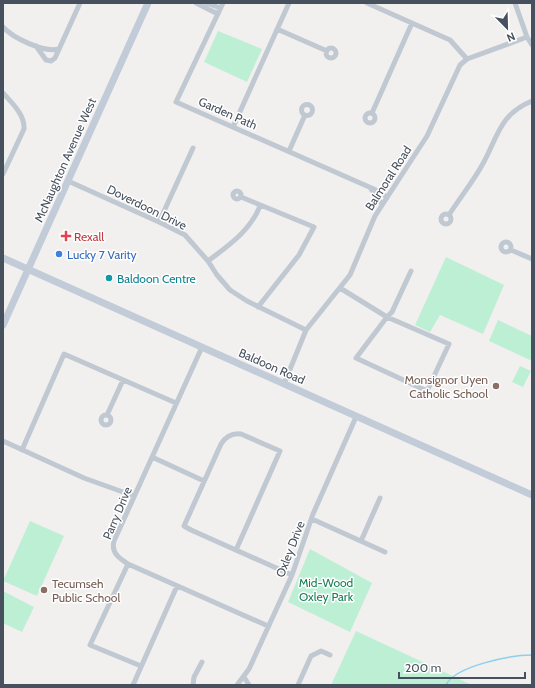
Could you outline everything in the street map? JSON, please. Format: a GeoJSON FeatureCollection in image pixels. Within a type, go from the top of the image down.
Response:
{"type":"FeatureCollection","features":[{"type":"Feature","properties":{"kind":"street"},"geometry":{"type":"LineString","coordinates":[[36,46],[43,58],[48,61],[55,58],[80,3]]}},
{"type":"Feature","properties":{"kind":"street","name":"McNaughton Avenue West"},"geometry":{"type":"LineString","coordinates":[[3,325],[148,3]]}},
{"type":"Feature","properties":{"kind":"street"},"geometry":{"type":"LineString","coordinates":[[196,3],[218,14]]}},
{"type":"Feature","properties":{"kind":"street"},"geometry":{"type":"LineString","coordinates":[[207,3],[220,8]]}},
{"type":"Feature","properties":{"kind":"street","name":"Garden Path"},"geometry":{"type":"LineString","coordinates":[[223,3],[176,102],[288,151],[387,197]]}},
{"type":"Feature","properties":{"kind":"street"},"geometry":{"type":"LineString","coordinates":[[233,127],[289,3]]}},
{"type":"Feature","properties":{"kind":"street"},"geometry":{"type":"LineString","coordinates":[[367,3],[450,40],[467,59],[527,37]]}},
{"type":"Feature","properties":{"kind":"street"},"geometry":{"type":"LineString","coordinates":[[515,3],[527,37],[532,45]]}},
{"type":"Feature","properties":{"kind":"street"},"geometry":{"type":"LineString","coordinates":[[372,113],[412,23]]}},
{"type":"Feature","properties":{"kind":"street"},"geometry":{"type":"LineString","coordinates":[[3,27],[9,32],[36,46],[48,50],[59,49]]}},
{"type":"Feature","properties":{"kind":"street"},"geometry":{"type":"LineString","coordinates":[[277,29],[326,51]]}},
{"type":"Feature","properties":{"kind":"street","name":"Balmoral Road"},"geometry":{"type":"LineString","coordinates":[[284,384],[306,330],[350,275],[375,216],[427,136],[458,69],[467,59]]}},
{"type":"Feature","properties":{"kind":"street"},"geometry":{"type":"LineString","coordinates":[[3,93],[13,104],[23,119],[24,124],[24,128],[3,170]]}},
{"type":"Feature","properties":{"kind":"street"},"geometry":{"type":"LineString","coordinates":[[448,215],[482,165],[502,124],[513,112],[532,101]]}},
{"type":"Feature","properties":{"kind":"street"},"geometry":{"type":"LineString","coordinates":[[288,151],[305,115]]}},
{"type":"Feature","properties":{"kind":"street"},"geometry":{"type":"LineString","coordinates":[[159,222],[193,148]]}},
{"type":"Feature","properties":{"kind":"street","name":"Doverdoon Drive"},"geometry":{"type":"LineString","coordinates":[[68,181],[185,235],[208,260],[217,275],[230,290],[258,307],[306,330]]}},
{"type":"Feature","properties":{"kind":"street","name":"Garden Path"},"geometry":{"type":"LineString","coordinates":[[371,189],[382,204]]}},
{"type":"Feature","properties":{"kind":"street"},"geometry":{"type":"LineString","coordinates":[[241,197],[314,228],[299,255],[258,307]]}},
{"type":"Feature","properties":{"kind":"street"},"geometry":{"type":"LineString","coordinates":[[208,260],[233,243],[250,225],[260,206]]}},
{"type":"Feature","properties":{"kind":"street"},"geometry":{"type":"LineString","coordinates":[[511,250],[532,259]]}},
{"type":"Feature","properties":{"kind":"street","name":"Baldoon Road"},"geometry":{"type":"LineString","coordinates":[[3,258],[532,496]]}},
{"type":"Feature","properties":{"kind":"street"},"geometry":{"type":"LineString","coordinates":[[340,288],[387,317],[449,344],[427,391],[356,358],[387,317],[392,312],[411,271]]}},
{"type":"Feature","properties":{"kind":"street","name":"Parry Drive"},"geometry":{"type":"LineString","coordinates":[[202,347],[113,544],[116,555],[128,564],[268,626]]}},
{"type":"Feature","properties":{"kind":"street"},"geometry":{"type":"LineString","coordinates":[[22,450],[64,354],[176,403]]}},
{"type":"Feature","properties":{"kind":"street"},"geometry":{"type":"LineString","coordinates":[[107,415],[123,380]]}},
{"type":"Feature","properties":{"kind":"street","name":"Oxley Drive"},"geometry":{"type":"LineString","coordinates":[[237,685],[244,677],[292,575],[312,519],[356,417]]}},
{"type":"Feature","properties":{"kind":"street"},"geometry":{"type":"LineString","coordinates":[[236,550],[280,451],[241,434],[235,433],[229,436],[222,444],[184,526],[236,550],[292,575]]}},
{"type":"Feature","properties":{"kind":"street"},"geometry":{"type":"LineString","coordinates":[[3,441],[84,478],[134,496]]}},
{"type":"Feature","properties":{"kind":"street"},"geometry":{"type":"LineString","coordinates":[[152,457],[204,481]]}},
{"type":"Feature","properties":{"kind":"street"},"geometry":{"type":"LineString","coordinates":[[361,540],[380,498]]}},
{"type":"Feature","properties":{"kind":"street"},"geometry":{"type":"LineString","coordinates":[[312,519],[385,552]]}},
{"type":"Feature","properties":{"kind":"street"},"geometry":{"type":"LineString","coordinates":[[128,564],[90,645],[141,666]]}},
{"type":"Feature","properties":{"kind":"street"},"geometry":{"type":"LineString","coordinates":[[133,685],[177,586]]}},
{"type":"Feature","properties":{"kind":"street"},"geometry":{"type":"LineString","coordinates":[[298,685],[311,656],[321,651],[330,654]]}},
{"type":"Feature","properties":{"kind":"street"},"geometry":{"type":"LineString","coordinates":[[193,685],[194,677],[202,662]]}},
{"type":"Feature","properties":{"kind":"street"},"geometry":{"type":"LineString","coordinates":[[244,677],[249,685]]}},
{"type":"Feature","properties":{"kind":"green space"},"geometry":{"type":"Polygon","coordinates":[[[218,31],[262,49],[247,82],[204,62],[218,31]]]}},
{"type":"Feature","properties":{"kind":"green space"},"geometry":{"type":"Polygon","coordinates":[[[446,257],[504,285],[483,334],[440,315],[430,332],[415,325],[446,257]]]}},
{"type":"Feature","properties":{"kind":"green space"},"geometry":{"type":"Polygon","coordinates":[[[498,320],[532,336],[532,361],[489,341],[498,320]]]}},
{"type":"Feature","properties":{"kind":"green space"},"geometry":{"type":"Polygon","coordinates":[[[520,366],[531,371],[523,387],[512,382],[520,366]]]}},
{"type":"Feature","properties":{"kind":"green space"},"geometry":{"type":"Polygon","coordinates":[[[30,521],[64,536],[37,596],[3,581],[30,521]]]}},
{"type":"Feature","properties":{"kind":"green space","name":"Mid-Wood Oxley Park"},"geometry":{"type":"Polygon","coordinates":[[[310,549],[372,583],[350,632],[288,602],[310,549]]]}},
{"type":"Feature","properties":{"kind":"green space"},"geometry":{"type":"Polygon","coordinates":[[[3,591],[34,607],[22,632],[3,623],[3,591]]]}},
{"type":"Feature","properties":{"kind":"green space"},"geometry":{"type":"Polygon","coordinates":[[[356,631],[472,685],[331,685],[356,631]]]}},
{"type":"Feature","properties":{"kind":"waterway"},"geometry":{"type":"LineString","coordinates":[[446,685],[451,678],[472,667],[498,659],[532,655]]}},
{"type":"Feature","properties":{"kind":"place","name":"Rexall"},"geometry":{"type":"Point","coordinates":[66,236]}},
{"type":"Feature","properties":{"kind":"place","name":"Lucky 7 Varity"},"geometry":{"type":"Point","coordinates":[59,254]}},
{"type":"Feature","properties":{"kind":"place","name":"Baldoon Centre"},"geometry":{"type":"Point","coordinates":[109,278]}},
{"type":"Feature","properties":{"kind":"place","name":"Monsignor Uyen Catholic School"},"geometry":{"type":"Point","coordinates":[496,386]}},
{"type":"Feature","properties":{"kind":"place","name":"Tecumseh Public School"},"geometry":{"type":"Point","coordinates":[44,590]}}]}
